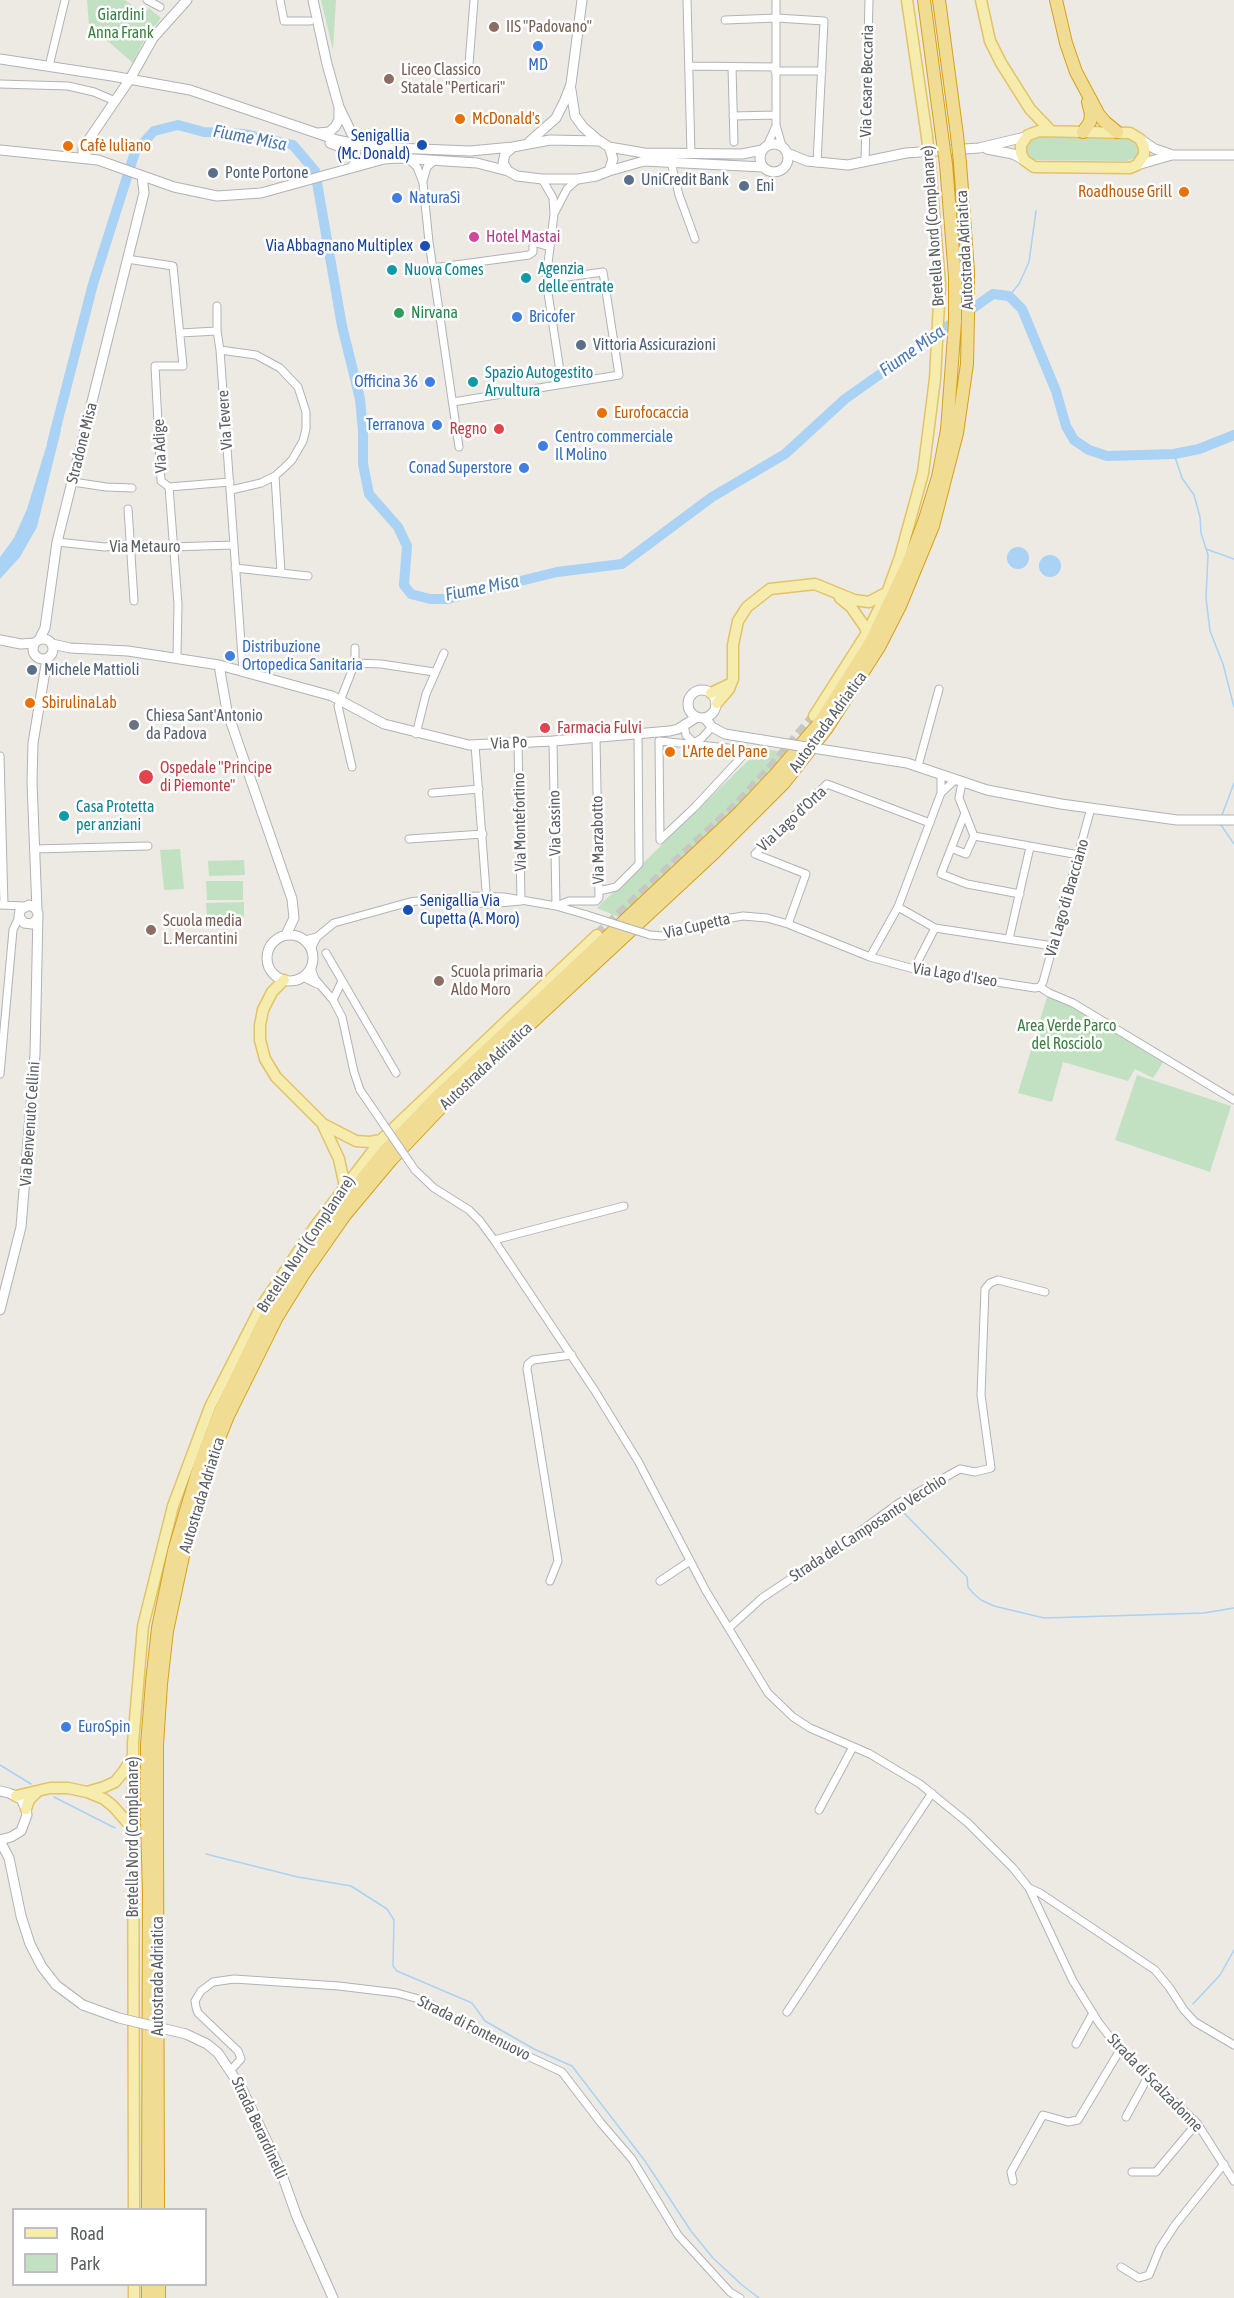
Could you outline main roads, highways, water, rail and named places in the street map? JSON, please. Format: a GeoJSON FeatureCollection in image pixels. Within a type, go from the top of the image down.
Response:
{"type":"FeatureCollection","features":[{"type":"Feature","properties":{"kind":"highway","name":"Autostrada Adriatica"},"geometry":{"type":"LineString","coordinates":[[148,2208],[152,1825],[147,1745],[158,1628],[174,1551],[200,1464],[220,1412],[267,1314],[332,1217],[384,1152],[439,1095],[740,813],[821,721],[871,642],[913,551],[938,477],[947,430],[952,371],[955,277],[946,164],[924,0]]}},
{"type":"Feature","properties":{"kind":"highway","name":"Autostrada Adriatica"},"geometry":{"type":"LineString","coordinates":[[152,1825],[161,1684],[167,1631],[183,1556],[207,1468],[228,1416],[277,1317],[345,1215],[391,1160],[446,1102],[748,820],[784,783],[827,728],[879,647],[918,567],[946,481],[957,433],[967,364],[968,271],[960,163],[939,0]]}},
{"type":"Feature","properties":{"kind":"highway"},"geometry":{"type":"LineString","coordinates":[[1056,0],[1066,44],[1084,89],[1091,114],[1090,122],[1083,132]]}},
{"type":"Feature","properties":{"kind":"highway"},"geometry":{"type":"LineString","coordinates":[[1084,89],[1105,122],[1117,132]]}},
{"type":"Feature","properties":{"kind":"highway","name":"Autostrada Adriatica"},"geometry":{"type":"LineString","coordinates":[[152,1843],[158,2208]]}},
{"type":"Feature","properties":{"kind":"main road"},"geometry":{"type":"LineString","coordinates":[[88,158],[83,153],[83,148],[130,79],[153,38],[187,0]]}},
{"type":"Feature","properties":{"kind":"main road"},"geometry":{"type":"LineString","coordinates":[[313,0],[339,107],[352,134],[370,147]]}},
{"type":"Feature","properties":{"kind":"main road"},"geometry":{"type":"LineString","coordinates":[[582,0],[571,84],[575,116],[583,127],[600,141],[609,147],[644,153],[691,154],[742,154],[774,144],[812,162]]}},
{"type":"Feature","properties":{"kind":"main road","name":"Bretella Nord (Complanare)"},"geometry":{"type":"LineString","coordinates":[[814,716],[867,633],[900,557],[922,473],[935,379],[940,284],[927,137],[907,0]]}},
{"type":"Feature","properties":{"kind":"main road"},"geometry":{"type":"LineString","coordinates":[[981,0],[990,41],[1001,63],[1030,110],[1051,131]]}},
{"type":"Feature","properties":{"kind":"main road"},"geometry":{"type":"LineString","coordinates":[[0,59],[190,90],[316,133],[370,147],[470,151],[513,147],[550,140],[600,141]]}},
{"type":"Feature","properties":{"kind":"main road"},"geometry":{"type":"LineString","coordinates":[[527,143],[556,118],[571,84]]}},
{"type":"Feature","properties":{"kind":"main road"},"geometry":{"type":"LineString","coordinates":[[316,133],[329,132],[335,127],[339,120],[339,107]]}},
{"type":"Feature","properties":{"kind":"main road"},"geometry":{"type":"LineString","coordinates":[[1024,160],[1021,149],[1032,120],[1030,110]]}},
{"type":"Feature","properties":{"kind":"main road"},"geometry":{"type":"LineString","coordinates":[[292,125],[351,151],[356,155],[356,162],[350,168]]}},
{"type":"Feature","properties":{"kind":"main road"},"geometry":{"type":"LineString","coordinates":[[0,150],[88,158],[184,190],[217,196],[261,193],[384,159],[407,158],[477,163],[508,171],[517,176],[542,179],[578,179],[596,176],[637,162],[763,167],[773,172],[785,166],[812,162],[842,165],[912,152],[979,148],[1051,131],[1130,133],[1155,149],[1172,155]]}},
{"type":"Feature","properties":{"kind":"main road"},"geometry":{"type":"LineString","coordinates":[[1137,165],[1144,151],[1140,140]]}},
{"type":"Feature","properties":{"kind":"main road"},"geometry":{"type":"LineString","coordinates":[[508,171],[503,158],[513,147]]}},
{"type":"Feature","properties":{"kind":"main road"},"geometry":{"type":"LineString","coordinates":[[609,147],[613,159],[609,171]]}},
{"type":"Feature","properties":{"kind":"main road"},"geometry":{"type":"LineString","coordinates":[[763,167],[760,159],[765,148]]}},
{"type":"Feature","properties":{"kind":"main road"},"geometry":{"type":"LineString","coordinates":[[979,148],[1013,154],[1038,167],[1126,169],[1172,155],[1233,153]]}},
{"type":"Feature","properties":{"kind":"main road"},"geometry":{"type":"LineString","coordinates":[[784,150],[785,166]]}},
{"type":"Feature","properties":{"kind":"main road","name":"Stradone Misa"},"geometry":{"type":"LineString","coordinates":[[44,642],[57,542],[144,193],[142,176]]}},
{"type":"Feature","properties":{"kind":"main road"},"geometry":{"type":"LineString","coordinates":[[144,193],[158,182]]}},
{"type":"Feature","properties":{"kind":"main road"},"geometry":{"type":"LineString","coordinates":[[689,708],[709,709],[729,689],[734,669],[734,632],[747,607],[770,588],[814,584],[854,600],[869,602],[886,593]]}},
{"type":"Feature","properties":{"kind":"main road"},"geometry":{"type":"LineString","coordinates":[[830,590],[851,607],[867,633]]}},
{"type":"Feature","properties":{"kind":"main road"},"geometry":{"type":"LineString","coordinates":[[859,617],[876,616],[869,602]]}},
{"type":"Feature","properties":{"kind":"main road"},"geometry":{"type":"LineString","coordinates":[[5,641],[35,655],[49,657]]}},
{"type":"Feature","properties":{"kind":"main road","name":"Via Po"},"geometry":{"type":"LineString","coordinates":[[5,641],[21,644],[44,642],[70,648],[128,651],[219,665],[322,692],[376,721],[416,734],[476,745],[670,731],[709,709]]}},
{"type":"Feature","properties":{"kind":"main road"},"geometry":{"type":"LineString","coordinates":[[41,685],[35,655],[44,642]]}},
{"type":"Feature","properties":{"kind":"main road"},"geometry":{"type":"LineString","coordinates":[[41,685],[49,657],[44,642]]}},
{"type":"Feature","properties":{"kind":"main road","name":"Via Po"},"geometry":{"type":"LineString","coordinates":[[49,657],[70,648]]}},
{"type":"Feature","properties":{"kind":"main road"},"geometry":{"type":"LineString","coordinates":[[219,665],[227,711],[288,881],[294,909],[293,923],[296,937],[311,949],[313,958],[311,968],[303,977],[291,981],[284,980],[274,974],[268,963],[268,951],[275,940],[296,937]]}},
{"type":"Feature","properties":{"kind":"main road","name":"Via Benvenuto Cellini"},"geometry":{"type":"LineString","coordinates":[[0,1310],[17,1247],[24,1205],[35,1054],[38,934],[28,914],[36,891],[32,782],[33,742],[41,685]]}},
{"type":"Feature","properties":{"kind":"main road"},"geometry":{"type":"LineString","coordinates":[[684,725],[690,697],[696,691],[705,690],[715,729],[762,740],[918,766],[959,781],[1011,795],[1177,820],[1234,820]]}},
{"type":"Feature","properties":{"kind":"main road","name":"Bretella Nord (Complanare)"},"geometry":{"type":"LineString","coordinates":[[134,2208],[133,1756],[143,1626],[173,1506],[210,1407],[261,1307],[287,1266],[360,1165],[381,1140],[597,935]]}},
{"type":"Feature","properties":{"kind":"main road"},"geometry":{"type":"LineString","coordinates":[[272,993],[274,974]]}},
{"type":"Feature","properties":{"kind":"main road"},"geometry":{"type":"LineString","coordinates":[[284,980],[272,993],[263,1010],[260,1040],[265,1059],[289,1093],[323,1125],[356,1141],[381,1140]]}},
{"type":"Feature","properties":{"kind":"main road"},"geometry":{"type":"LineString","coordinates":[[323,1125],[339,1159],[345,1186]]}},
{"type":"Feature","properties":{"kind":"main road"},"geometry":{"type":"LineString","coordinates":[[339,1159],[349,1164],[360,1165],[361,1151],[356,1141]]}},
{"type":"Feature","properties":{"kind":"main road"},"geometry":{"type":"LineString","coordinates":[[87,1791],[115,1782],[133,1756]]}},
{"type":"Feature","properties":{"kind":"main road"},"geometry":{"type":"LineString","coordinates":[[113,1806],[124,1803],[132,1793],[123,1784],[115,1782]]}},
{"type":"Feature","properties":{"kind":"main road"},"geometry":{"type":"LineString","coordinates":[[0,1791],[16,1796],[50,1788],[87,1791],[113,1806],[133,1830]]}},
{"type":"Feature","properties":{"kind":"main road"},"geometry":{"type":"LineString","coordinates":[[26,1809],[29,1800],[37,1792]]}},
{"type":"Feature","properties":{"kind":"main road"},"geometry":{"type":"LineString","coordinates":[[16,1796],[26,1809]]}},
{"type":"Feature","properties":{"kind":"main road","name":"Strada Berardinelli"},"geometry":{"type":"LineString","coordinates":[[9,1858],[16,1835],[25,1826],[26,1809]]}},
{"type":"Feature","properties":{"kind":"main road"},"geometry":{"type":"LineString","coordinates":[[0,1841],[16,1835]]}},
{"type":"Feature","properties":{"kind":"main road","name":"Strada Berardinelli"},"geometry":{"type":"LineString","coordinates":[[0,1841],[9,1858],[21,1916],[30,1944],[42,1967],[56,1985],[83,2005],[118,2018],[186,2034],[207,2044],[218,2053],[231,2070],[280,2169],[297,2217],[333,2298]]}},
{"type":"Feature","properties":{"kind":"water"},"geometry":{"type":"Polygon","coordinates":[[[52,428],[61,430],[37,527],[20,557],[0,579],[0,557],[14,538],[27,509],[52,428]]]}},
{"type":"Feature","properties":{"kind":"water"},"geometry":{"type":"Polygon","coordinates":[[[1018,547],[1026,550],[1029,558],[1026,566],[1018,569],[1010,566],[1007,558],[1010,550],[1018,547]]]}},
{"type":"Feature","properties":{"kind":"water"},"geometry":{"type":"Polygon","coordinates":[[[1050,555],[1058,558],[1061,566],[1058,574],[1050,577],[1042,574],[1039,566],[1042,558],[1050,555]]]}},
{"type":"Feature","properties":{"kind":"waterway","name":"Fiume Misa"},"geometry":{"type":"LineString","coordinates":[[52,443],[93,284],[135,152],[154,131],[178,125],[204,132],[245,134],[293,145],[315,171],[342,326],[360,399],[363,464],[369,494],[398,527],[407,546],[404,585],[411,594],[430,599],[447,599],[557,572],[622,564],[712,497],[785,454],[845,399],[993,294],[1009,296],[1022,309],[1056,391],[1066,426],[1074,440],[1089,450],[1107,456],[1174,454],[1199,449],[1234,435]]}},
{"type":"Feature","properties":{"kind":"waterway"},"geometry":{"type":"LineString","coordinates":[[1009,296],[1019,284],[1029,262],[1036,211]]}},
{"type":"Feature","properties":{"kind":"waterway"},"geometry":{"type":"LineString","coordinates":[[1174,454],[1182,478],[1194,495],[1200,517],[1201,533],[1208,555],[1206,598],[1210,631],[1223,664],[1234,707]]}},
{"type":"Feature","properties":{"kind":"waterway"},"geometry":{"type":"LineString","coordinates":[[1206,549],[1234,559]]}},
{"type":"Feature","properties":{"kind":"waterway"},"geometry":{"type":"LineString","coordinates":[[1222,815],[1234,783]]}},
{"type":"Feature","properties":{"kind":"waterway"},"geometry":{"type":"LineString","coordinates":[[1221,825],[1234,844]]}},
{"type":"Feature","properties":{"kind":"waterway"},"geometry":{"type":"LineString","coordinates":[[902,1511],[967,1577],[968,1587],[973,1593],[994,1606],[1044,1618],[1204,1613],[1234,1608]]}},
{"type":"Feature","properties":{"kind":"waterway"},"geometry":{"type":"LineString","coordinates":[[0,1765],[31,1784]]}},
{"type":"Feature","properties":{"kind":"waterway"},"geometry":{"type":"LineString","coordinates":[[54,1797],[115,1828]]}},
{"type":"Feature","properties":{"kind":"waterway"},"geometry":{"type":"LineString","coordinates":[[206,1854],[298,1877],[351,1886],[387,1909],[394,1920],[393,1966],[397,1971],[472,2003],[485,2021],[534,2049],[572,2066],[645,2161],[691,2231],[713,2258],[759,2298]]}},
{"type":"Feature","properties":{"kind":"waterway"},"geometry":{"type":"LineString","coordinates":[[1193,2004],[1220,1975],[1234,1950]]}},
{"type":"Feature","properties":{"kind":"tunnel"},"geometry":{"type":"LineString","coordinates":[[597,935],[735,807],[814,716]]}},
{"type":"Feature","properties":{"kind":"place","name":"IIS \"Padovano\""},"geometry":{"type":"Point","coordinates":[494,27]}},
{"type":"Feature","properties":{"kind":"place","name":"MD"},"geometry":{"type":"Point","coordinates":[538,46]}},
{"type":"Feature","properties":{"kind":"place","name":"Liceo Classico Statale \"Perticari\""},"geometry":{"type":"Point","coordinates":[389,79]}},
{"type":"Feature","properties":{"kind":"place","name":"McDonald's"},"geometry":{"type":"Point","coordinates":[460,119]}},
{"type":"Feature","properties":{"kind":"place","name":"Senigallia (Mc. Donald)"},"geometry":{"type":"Point","coordinates":[422,145]}},
{"type":"Feature","properties":{"kind":"place","name":"Cafè Iuliano"},"geometry":{"type":"Point","coordinates":[68,146]}},
{"type":"Feature","properties":{"kind":"place","name":"Ponte Portone"},"geometry":{"type":"Point","coordinates":[213,173]}},
{"type":"Feature","properties":{"kind":"place","name":"UniCredit Bank"},"geometry":{"type":"Point","coordinates":[629,180]}},
{"type":"Feature","properties":{"kind":"place","name":"Eni"},"geometry":{"type":"Point","coordinates":[744,186]}},
{"type":"Feature","properties":{"kind":"place","name":"Roadhouse Grill"},"geometry":{"type":"Point","coordinates":[1184,192]}},
{"type":"Feature","properties":{"kind":"place","name":"NaturaSì"},"geometry":{"type":"Point","coordinates":[397,198]}},
{"type":"Feature","properties":{"kind":"place","name":"Hotel Mastai"},"geometry":{"type":"Point","coordinates":[474,237]}},
{"type":"Feature","properties":{"kind":"place","name":"Via Abbagnano Multiplex"},"geometry":{"type":"Point","coordinates":[425,246]}},
{"type":"Feature","properties":{"kind":"place","name":"Nuova Comes"},"geometry":{"type":"Point","coordinates":[392,270]}},
{"type":"Feature","properties":{"kind":"place","name":"Agenzia delle entrate"},"geometry":{"type":"Point","coordinates":[526,278]}},
{"type":"Feature","properties":{"kind":"place","name":"Nirvana"},"geometry":{"type":"Point","coordinates":[399,313]}},
{"type":"Feature","properties":{"kind":"place","name":"Bricofer"},"geometry":{"type":"Point","coordinates":[517,317]}},
{"type":"Feature","properties":{"kind":"place","name":"Vittoria Assicurazioni"},"geometry":{"type":"Point","coordinates":[581,345]}},
{"type":"Feature","properties":{"kind":"place","name":"Officina 36"},"geometry":{"type":"Point","coordinates":[430,382]}},
{"type":"Feature","properties":{"kind":"place","name":"Spazio Autogestito Arvultura"},"geometry":{"type":"Point","coordinates":[473,382]}},
{"type":"Feature","properties":{"kind":"place","name":"Eurofocaccia"},"geometry":{"type":"Point","coordinates":[602,413]}},
{"type":"Feature","properties":{"kind":"place","name":"Terranova"},"geometry":{"type":"Point","coordinates":[437,425]}},
{"type":"Feature","properties":{"kind":"place","name":"Regno"},"geometry":{"type":"Point","coordinates":[499,429]}},
{"type":"Feature","properties":{"kind":"place","name":"Centro commerciale Il Molino"},"geometry":{"type":"Point","coordinates":[543,446]}},
{"type":"Feature","properties":{"kind":"place","name":"Conad Superstore"},"geometry":{"type":"Point","coordinates":[524,468]}},
{"type":"Feature","properties":{"kind":"place","name":"Distribuzione Ortopedica Sanitaria"},"geometry":{"type":"Point","coordinates":[230,656]}},
{"type":"Feature","properties":{"kind":"place","name":"Michele Mattioli"},"geometry":{"type":"Point","coordinates":[32,670]}},
{"type":"Feature","properties":{"kind":"place","name":"SbirulinaLab"},"geometry":{"type":"Point","coordinates":[30,703]}},
{"type":"Feature","properties":{"kind":"place","name":"Chiesa Sant'Antonio da Padova"},"geometry":{"type":"Point","coordinates":[134,725]}},
{"type":"Feature","properties":{"kind":"place","name":"Farmacia Fulvi"},"geometry":{"type":"Point","coordinates":[545,728]}},
{"type":"Feature","properties":{"kind":"place","name":"L'Arte del Pane"},"geometry":{"type":"Point","coordinates":[670,752]}},
{"type":"Feature","properties":{"kind":"place","name":"Ospedale \"Principe di Piemonte\""},"geometry":{"type":"Point","coordinates":[146,777]}},
{"type":"Feature","properties":{"kind":"place","name":"Casa Protetta per anziani"},"geometry":{"type":"Point","coordinates":[64,816]}},
{"type":"Feature","properties":{"kind":"place","name":"Senigallia Via Cupetta (A. Moro)"},"geometry":{"type":"Point","coordinates":[408,910]}},
{"type":"Feature","properties":{"kind":"place","name":"Scuola media L. Mercantini"},"geometry":{"type":"Point","coordinates":[151,930]}},
{"type":"Feature","properties":{"kind":"place","name":"Scuola primaria Aldo Moro"},"geometry":{"type":"Point","coordinates":[439,981]}},
{"type":"Feature","properties":{"kind":"place","name":"EuroSpin"},"geometry":{"type":"Point","coordinates":[66,1727]}},
{"type":"Feature","properties":{"kind":"park label","name":"Giardini Anna Frank"},"geometry":{"type":"Point","coordinates":[121,24]}},
{"type":"Feature","properties":{"kind":"park label","name":"Area Verde Parco del Rosciolo"},"geometry":{"type":"Point","coordinates":[1067,1035]}}]}
